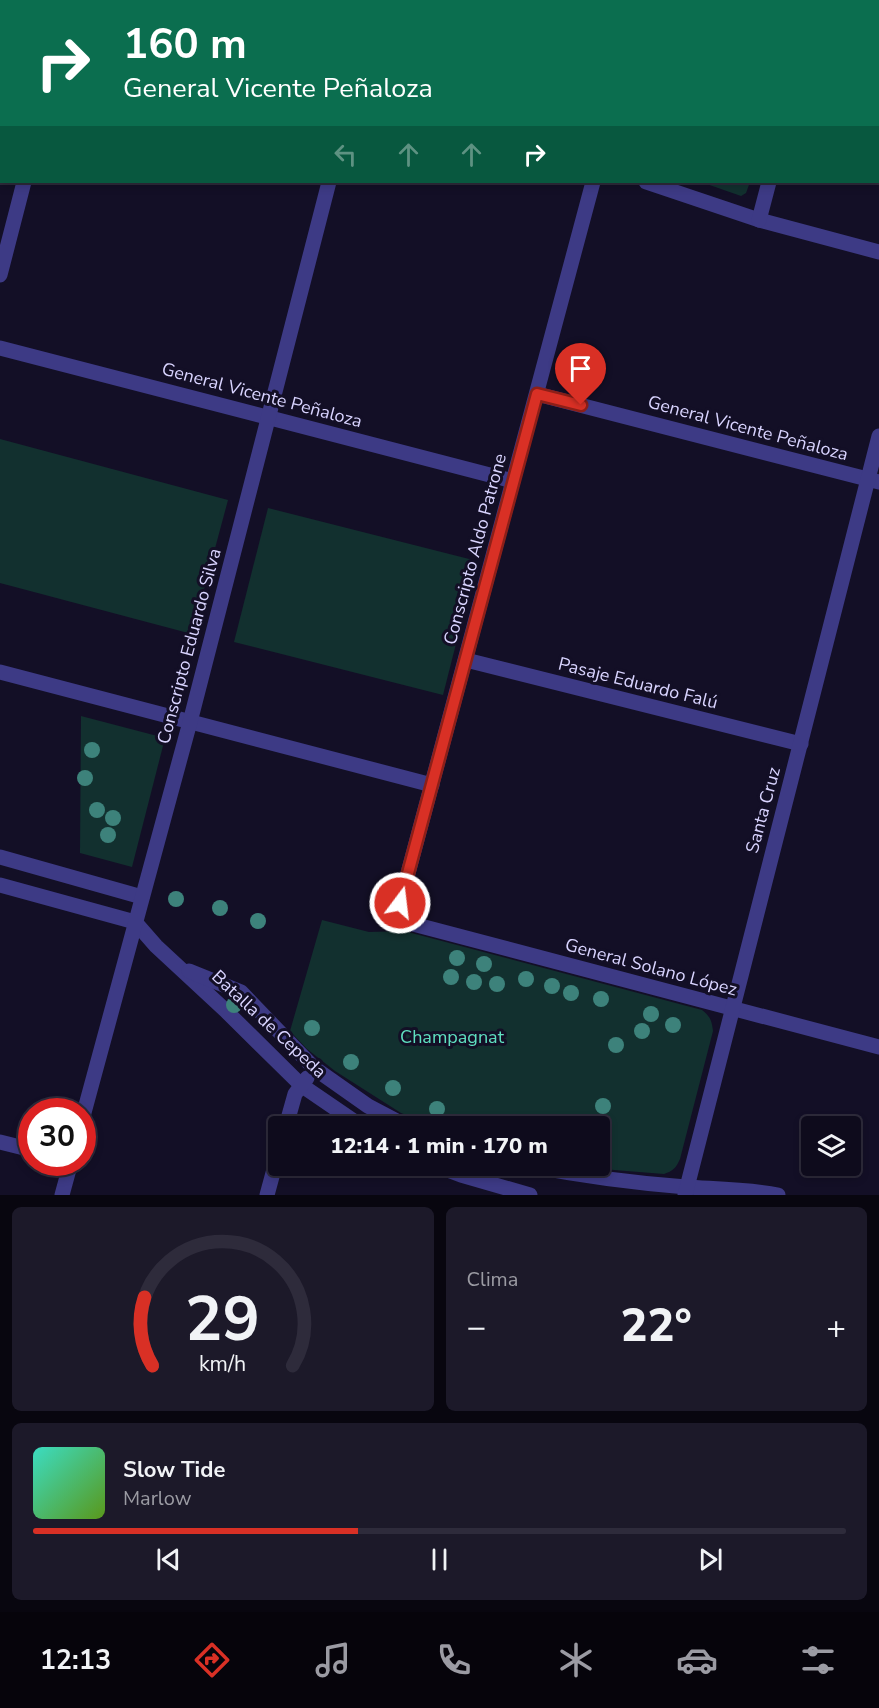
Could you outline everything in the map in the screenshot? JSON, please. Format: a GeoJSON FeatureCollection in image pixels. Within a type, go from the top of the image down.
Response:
{"type":"FeatureCollection","features":[{"type":"Feature","properties":{"kind":"street"},"geometry":{"type":"LineString","coordinates":[[0,275],[24,183]]}},
{"type":"Feature","properties":{"kind":"street","name":"Conscripto Eduardo Silva"},"geometry":{"type":"LineString","coordinates":[[88,1098],[190,722],[329,183]]}},
{"type":"Feature","properties":{"kind":"street","name":"Conscripto Aldo Patrone"},"geometry":{"type":"LineString","coordinates":[[413,924],[400,903],[593,183]]}},
{"type":"Feature","properties":{"kind":"street"},"geometry":{"type":"LineString","coordinates":[[649,183],[759,220],[879,252]]}},
{"type":"Feature","properties":{"kind":"street"},"geometry":{"type":"LineString","coordinates":[[759,220],[769,183]]}},
{"type":"Feature","properties":{"kind":"street","name":"General Vicente Peñaloza"},"geometry":{"type":"LineString","coordinates":[[0,348],[513,481]]}},
{"type":"Feature","properties":{"kind":"street","name":"General Vicente Peñaloza"},"geometry":{"type":"LineString","coordinates":[[537,394],[873,481]]}},
{"type":"Feature","properties":{"kind":"street","name":"Santa Cruz"},"geometry":{"type":"LineString","coordinates":[[686,1191],[801,744],[873,481],[879,436]]}},
{"type":"Feature","properties":{"kind":"street","name":"Pasaje Eduardo Falú"},"geometry":{"type":"LineString","coordinates":[[466,660],[801,744]]}},
{"type":"Feature","properties":{"kind":"street"},"geometry":{"type":"LineString","coordinates":[[0,672],[432,785]]}},
{"type":"Feature","properties":{"kind":"street"},"geometry":{"type":"LineString","coordinates":[[0,857],[142,897]]}},
{"type":"Feature","properties":{"kind":"street"},"geometry":{"type":"LineString","coordinates":[[0,885],[135,922]]}},
{"type":"Feature","properties":{"kind":"street","name":"Batalla de Cepeda"},"geometry":{"type":"LineString","coordinates":[[135,922],[156,946],[301,1085],[346,1116]]}},
{"type":"Feature","properties":{"kind":"street","name":"General Solano López"},"geometry":{"type":"LineString","coordinates":[[413,924],[879,1047]]}},
{"type":"Feature","properties":{"kind":"street","name":"Batalla de Cepeda"},"geometry":{"type":"LineString","coordinates":[[181,968],[241,992],[314,1068],[368,1106],[387,1116]]}},
{"type":"Feature","properties":{"kind":"street"},"geometry":{"type":"LineString","coordinates":[[289,1116],[295,1094],[314,1068]]}},
{"type":"Feature","properties":{"kind":"street"},"geometry":{"type":"LineString","coordinates":[[0,1142],[18,1146]]}},
{"type":"Feature","properties":{"kind":"street"},"geometry":{"type":"LineString","coordinates":[[62,1195],[67,1176]]}},
{"type":"Feature","properties":{"kind":"street"},"geometry":{"type":"LineString","coordinates":[[267,1195],[272,1176]]}},
{"type":"Feature","properties":{"kind":"street"},"geometry":{"type":"LineString","coordinates":[[464,1176],[531,1195]]}},
{"type":"Feature","properties":{"kind":"street"},"geometry":{"type":"LineString","coordinates":[[585,1176],[686,1191],[733,1190],[778,1195]]}},
{"type":"Feature","properties":{"kind":"green space"},"geometry":{"type":"Polygon","coordinates":[[[704,183],[750,183],[746,193],[741,196],[704,183]]]}},
{"type":"Feature","properties":{"kind":"green space"},"geometry":{"type":"Polygon","coordinates":[[[0,439],[228,500],[192,634],[0,583],[0,439]]]}},
{"type":"Feature","properties":{"kind":"green space"},"geometry":{"type":"Polygon","coordinates":[[[268,508],[477,561],[443,695],[234,642],[268,508]]]}},
{"type":"Feature","properties":{"kind":"green space"},"geometry":{"type":"Polygon","coordinates":[[[81,716],[165,738],[132,867],[80,853],[81,716]]]}},
{"type":"Feature","properties":{"kind":"green space","name":"Champagnat"},"geometry":{"type":"Polygon","coordinates":[[[322,920],[369,932],[404,931],[702,1010],[710,1019],[713,1031],[680,1159],[672,1170],[664,1174],[610,1169],[610,1116],[408,1116],[335,1071],[307,1049],[290,1031],[322,920]]]}},
{"type":"Feature","properties":{"kind":"route"},"geometry":{"type":"LineString","coordinates":[[400,903],[537,394],[581,405]]}}]}
